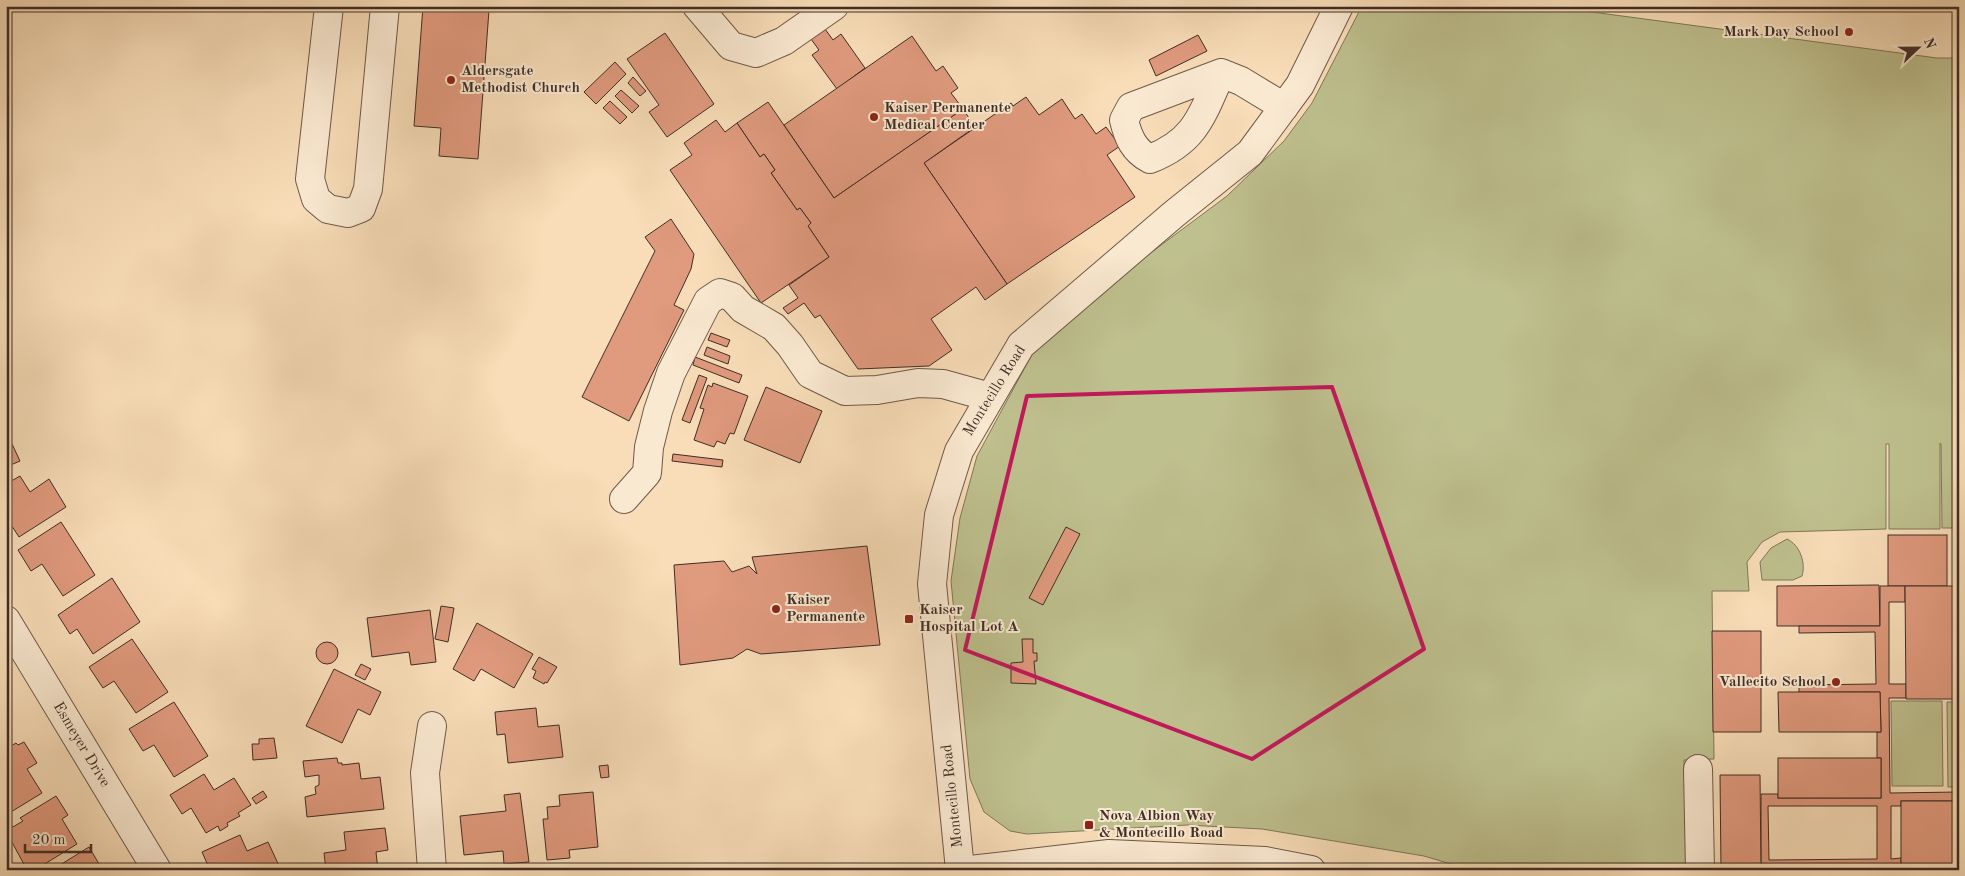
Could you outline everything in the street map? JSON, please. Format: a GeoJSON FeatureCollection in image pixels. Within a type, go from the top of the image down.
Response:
{"type":"FeatureCollection","features":[{"type":"Feature","properties":{"kind":"street"},"geometry":{"type":"LineString","coordinates":[[329,6],[310,179],[316,199],[328,209],[348,213],[361,208],[368,189],[385,6]]}},
{"type":"Feature","properties":{"kind":"street"},"geometry":{"type":"LineString","coordinates":[[697,6],[731,46],[756,53],[784,41],[834,6]]}},
{"type":"Feature","properties":{"kind":"street","name":"Montecillo Road"},"geometry":{"type":"LineString","coordinates":[[960,870],[932,584],[939,515],[959,450],[1021,345],[1174,214],[1250,152],[1300,85],[1339,6]]}},
{"type":"Feature","properties":{"kind":"street"},"geometry":{"type":"LineString","coordinates":[[1221,73],[1241,82],[1284,107]]}},
{"type":"Feature","properties":{"kind":"street"},"geometry":{"type":"LineString","coordinates":[[624,499],[647,473],[649,447],[653,429],[671,373],[708,301],[720,293],[732,297],[743,309],[774,327],[790,345],[810,374],[845,391],[877,390],[918,383],[943,384],[990,397]]}},
{"type":"Feature","properties":{"kind":"street","name":"Esmeyer Drive"},"geometry":{"type":"LineString","coordinates":[[6,620],[156,870]]}},
{"type":"Feature","properties":{"kind":"street"},"geometry":{"type":"LineString","coordinates":[[432,726],[425,772],[432,870]]}},
{"type":"Feature","properties":{"kind":"street"},"geometry":{"type":"LineString","coordinates":[[1698,769],[1700,870]]}},
{"type":"Feature","properties":{"kind":"street"},"geometry":{"type":"LineString","coordinates":[[970,870],[1110,862],[1265,861],[1311,870]]}},
{"type":"Feature","properties":{"kind":"highlighted area"},"geometry":{"type":"Polygon","coordinates":[[[1332,387],[1424,649],[1252,759],[965,650],[1027,396],[1332,387]]]}},
{"type":"Feature","properties":{"kind":"green space"},"geometry":{"type":"Polygon","coordinates":[[[1362,6],[1547,6],[1937,58],[1959,58],[1959,528],[1942,528],[1940,443],[1940,529],[1889,529],[1889,444],[1886,444],[1886,529],[1780,532],[1762,542],[1747,562],[1749,591],[1712,591],[1714,759],[1684,760],[1687,870],[1471,870],[1424,856],[1262,829],[1187,825],[1027,834],[1010,831],[984,812],[970,779],[951,581],[960,518],[977,456],[1036,347],[1090,298],[1227,196],[1284,141],[1312,103],[1362,6]]]}},
{"type":"Feature","properties":{"kind":"green space"},"geometry":{"type":"Polygon","coordinates":[[[1787,539],[1799,550],[1803,566],[1802,576],[1793,580],[1762,580],[1760,562],[1771,548],[1787,539]]]}},
{"type":"Feature","properties":{"kind":"green space"},"geometry":{"type":"Polygon","coordinates":[[[1891,701],[1942,701],[1943,786],[1892,786],[1891,701]]]}},
{"type":"Feature","properties":{"kind":"green space"},"geometry":{"type":"Polygon","coordinates":[[[1947,702],[1959,702],[1959,787],[1948,787],[1947,702]]]}},
{"type":"Feature","properties":{"kind":"building","name":"Aldersgate Methodist Church"},"geometry":{"type":"Polygon","coordinates":[[[423,6],[489,10],[478,159],[439,156],[441,128],[414,126],[423,6]]]}},
{"type":"Feature","properties":{"kind":"building"},"geometry":{"type":"Polygon","coordinates":[[[825,29],[833,40],[841,34],[865,68],[837,89],[812,55],[819,50],[811,39],[825,29]]]}},
{"type":"Feature","properties":{"kind":"building"},"geometry":{"type":"Polygon","coordinates":[[[665,33],[714,104],[667,137],[649,112],[659,105],[627,59],[665,33]]]}},
{"type":"Feature","properties":{"kind":"building"},"geometry":{"type":"Polygon","coordinates":[[[1198,35],[1207,51],[1156,76],[1149,60],[1198,35]]]}},
{"type":"Feature","properties":{"kind":"building","name":"Kaiser Permanente Medical Center"},"geometry":{"type":"Polygon","coordinates":[[[912,36],[936,71],[943,66],[958,88],[951,93],[963,109],[834,198],[784,125],[912,36]]]}},
{"type":"Feature","properties":{"kind":"building"},"geometry":{"type":"Polygon","coordinates":[[[615,62],[626,74],[596,104],[584,92],[615,62]]]}},
{"type":"Feature","properties":{"kind":"building"},"geometry":{"type":"Polygon","coordinates":[[[633,77],[646,91],[640,96],[628,83],[633,77]]]}},
{"type":"Feature","properties":{"kind":"building"},"geometry":{"type":"Polygon","coordinates":[[[621,90],[639,106],[632,113],[615,96],[621,90]]]}},
{"type":"Feature","properties":{"kind":"building"},"geometry":{"type":"Polygon","coordinates":[[[1026,97],[1039,115],[1062,99],[1075,119],[1082,114],[1096,134],[1106,127],[1120,146],[1107,155],[1135,197],[1007,284],[924,163],[1011,103],[1013,106],[1026,97]]]}},
{"type":"Feature","properties":{"kind":"building"},"geometry":{"type":"Polygon","coordinates":[[[610,101],[627,117],[620,124],[603,108],[610,101]]]}},
{"type":"Feature","properties":{"kind":"building"},"geometry":{"type":"Polygon","coordinates":[[[768,102],[834,198],[963,109],[975,127],[924,163],[1007,284],[985,300],[976,287],[931,319],[952,350],[929,366],[858,369],[820,315],[815,318],[804,303],[788,314],[783,308],[798,298],[789,285],[829,257],[808,226],[811,223],[800,208],[797,210],[771,173],[775,170],[764,154],[760,157],[737,123],[768,102]]]}},
{"type":"Feature","properties":{"kind":"building"},"geometry":{"type":"Polygon","coordinates":[[[716,120],[725,132],[737,123],[760,157],[764,154],[775,170],[771,173],[797,210],[800,208],[811,223],[808,226],[829,257],[761,303],[670,170],[692,155],[684,143],[716,120]]]}},
{"type":"Feature","properties":{"kind":"building"},"geometry":{"type":"Polygon","coordinates":[[[671,219],[694,254],[691,269],[674,305],[684,310],[629,421],[582,397],[655,251],[645,237],[671,219]]]}},
{"type":"Feature","properties":{"kind":"building"},"geometry":{"type":"Polygon","coordinates":[[[711,333],[730,340],[727,347],[708,340],[711,333]]]}},
{"type":"Feature","properties":{"kind":"building"},"geometry":{"type":"Polygon","coordinates":[[[707,347],[730,356],[728,364],[704,355],[707,347]]]}},
{"type":"Feature","properties":{"kind":"building"},"geometry":{"type":"Polygon","coordinates":[[[695,357],[742,375],[739,383],[693,365],[695,357]]]}},
{"type":"Feature","properties":{"kind":"building"},"geometry":{"type":"Polygon","coordinates":[[[699,375],[707,378],[690,423],[682,420],[699,375]]]}},
{"type":"Feature","properties":{"kind":"building"},"geometry":{"type":"Polygon","coordinates":[[[713,383],[748,396],[734,434],[730,433],[725,444],[717,441],[714,447],[694,440],[704,409],[700,408],[708,385],[712,387],[713,383]]]}},
{"type":"Feature","properties":{"kind":"building"},"geometry":{"type":"Polygon","coordinates":[[[766,387],[822,411],[800,463],[744,440],[766,387]]]}},
{"type":"Feature","properties":{"kind":"building"},"geometry":{"type":"Polygon","coordinates":[[[6,431],[20,461],[6,467],[6,431]]]}},
{"type":"Feature","properties":{"kind":"building"},"geometry":{"type":"Polygon","coordinates":[[[673,454],[723,460],[722,467],[672,461],[673,454]]]}},
{"type":"Feature","properties":{"kind":"building"},"geometry":{"type":"Polygon","coordinates":[[[20,476],[30,492],[49,479],[66,507],[19,537],[6,517],[6,484],[20,476]]]}},
{"type":"Feature","properties":{"kind":"building"},"geometry":{"type":"Polygon","coordinates":[[[61,522],[95,575],[63,596],[42,564],[31,571],[18,550],[61,522]]]}},
{"type":"Feature","properties":{"kind":"building"},"geometry":{"type":"Polygon","coordinates":[[[1066,527],[1080,534],[1043,605],[1029,598],[1066,527]]]}},
{"type":"Feature","properties":{"kind":"building"},"geometry":{"type":"Polygon","coordinates":[[[1888,535],[1947,535],[1947,586],[1888,586],[1888,535]]]}},
{"type":"Feature","properties":{"kind":"building","name":"Kaiser Permanente"},"geometry":{"type":"Polygon","coordinates":[[[867,546],[880,645],[761,654],[747,649],[733,658],[680,665],[674,565],[724,561],[732,572],[749,566],[757,574],[752,557],[867,546]]]}},
{"type":"Feature","properties":{"kind":"building"},"geometry":{"type":"Polygon","coordinates":[[[112,578],[140,622],[93,654],[77,629],[70,634],[58,615],[112,578]]]}},
{"type":"Feature","properties":{"kind":"building"},"geometry":{"type":"Polygon","coordinates":[[[1879,585],[1880,626],[1777,626],[1777,586],[1879,585]]]}},
{"type":"Feature","properties":{"kind":"building"},"geometry":{"type":"Polygon","coordinates":[[[1880,586],[1905,586],[1905,602],[1889,602],[1889,684],[1906,684],[1906,698],[1889,698],[1890,793],[1959,792],[1959,801],[1901,801],[1901,806],[1891,806],[1891,859],[1901,858],[1901,870],[1880,870],[1880,867],[1761,868],[1761,794],[1778,794],[1778,798],[1881,798],[1881,758],[1877,758],[1877,732],[1881,732],[1880,692],[1799,692],[1799,685],[1876,684],[1875,632],[1799,633],[1799,626],[1880,626],[1880,586]],[[1768,806],[1769,860],[1877,859],[1877,806],[1768,806]]]}},
{"type":"Feature","properties":{"kind":"building"},"geometry":{"type":"Polygon","coordinates":[[[1905,586],[1959,586],[1959,699],[1906,699],[1905,586]]]}},
{"type":"Feature","properties":{"kind":"building"},"geometry":{"type":"Polygon","coordinates":[[[441,606],[454,608],[448,642],[435,639],[441,606]]]}},
{"type":"Feature","properties":{"kind":"building"},"geometry":{"type":"Polygon","coordinates":[[[430,610],[436,662],[411,665],[409,652],[372,657],[367,618],[430,610]]]}},
{"type":"Feature","properties":{"kind":"building"},"geometry":{"type":"Polygon","coordinates":[[[477,623],[533,654],[514,688],[481,669],[474,681],[453,669],[477,623]]]}},
{"type":"Feature","properties":{"kind":"building"},"geometry":{"type":"Polygon","coordinates":[[[1712,631],[1761,631],[1761,732],[1713,732],[1712,631]]]}},
{"type":"Feature","properties":{"kind":"building"},"geometry":{"type":"Polygon","coordinates":[[[132,639],[168,692],[136,713],[114,681],[103,688],[89,667],[132,639]]]}},
{"type":"Feature","properties":{"kind":"building"},"geometry":{"type":"Polygon","coordinates":[[[1022,639],[1033,639],[1033,653],[1037,653],[1037,661],[1034,661],[1036,684],[1011,683],[1011,663],[1023,662],[1022,639]]]}},
{"type":"Feature","properties":{"kind":"building"},"geometry":{"type":"Polygon","coordinates":[[[327,642],[335,645],[338,653],[335,661],[327,664],[319,661],[316,653],[319,645],[327,642]]]}},
{"type":"Feature","properties":{"kind":"building"},"geometry":{"type":"Polygon","coordinates":[[[539,657],[557,667],[547,683],[545,682],[544,684],[533,678],[536,671],[532,669],[539,657]]]}},
{"type":"Feature","properties":{"kind":"building"},"geometry":{"type":"Polygon","coordinates":[[[361,664],[371,669],[365,680],[355,675],[361,664]]]}},
{"type":"Feature","properties":{"kind":"building"},"geometry":{"type":"Polygon","coordinates":[[[334,669],[381,692],[370,715],[358,709],[342,743],[306,726],[334,669]]]}},
{"type":"Feature","properties":{"kind":"building"},"geometry":{"type":"Polygon","coordinates":[[[1778,692],[1880,692],[1881,732],[1779,732],[1778,692]]]}},
{"type":"Feature","properties":{"kind":"building"},"geometry":{"type":"Polygon","coordinates":[[[174,702],[208,756],[174,777],[154,745],[143,751],[129,729],[174,702]]]}},
{"type":"Feature","properties":{"kind":"building"},"geometry":{"type":"Polygon","coordinates":[[[536,708],[538,727],[559,725],[563,757],[508,763],[505,734],[497,735],[495,712],[536,708]]]}},
{"type":"Feature","properties":{"kind":"building"},"geometry":{"type":"Polygon","coordinates":[[[6,727],[11,736],[6,739],[6,727]]]}},
{"type":"Feature","properties":{"kind":"building"},"geometry":{"type":"Polygon","coordinates":[[[274,738],[277,758],[253,760],[252,744],[259,744],[259,739],[274,738]]]}},
{"type":"Feature","properties":{"kind":"building"},"geometry":{"type":"Polygon","coordinates":[[[24,742],[37,763],[27,769],[42,793],[6,815],[6,749],[16,743],[18,745],[24,742]]]}},
{"type":"Feature","properties":{"kind":"building"},"geometry":{"type":"Polygon","coordinates":[[[337,758],[338,763],[342,763],[342,765],[359,763],[361,779],[380,777],[384,809],[307,817],[305,797],[316,794],[315,787],[319,785],[319,775],[305,777],[303,761],[337,758]]]}},
{"type":"Feature","properties":{"kind":"building"},"geometry":{"type":"Polygon","coordinates":[[[1778,758],[1881,758],[1881,798],[1778,798],[1778,758]]]}},
{"type":"Feature","properties":{"kind":"building"},"geometry":{"type":"Polygon","coordinates":[[[608,765],[609,777],[601,778],[599,766],[608,765]]]}},
{"type":"Feature","properties":{"kind":"building"},"geometry":{"type":"Polygon","coordinates":[[[204,774],[214,790],[234,778],[251,805],[238,813],[240,816],[227,823],[228,826],[220,831],[218,826],[206,833],[191,808],[182,814],[170,795],[204,774]]]}},
{"type":"Feature","properties":{"kind":"building"},"geometry":{"type":"Polygon","coordinates":[[[1720,775],[1760,775],[1761,870],[1721,870],[1720,775]]]}},
{"type":"Feature","properties":{"kind":"building"},"geometry":{"type":"Polygon","coordinates":[[[263,791],[267,797],[256,804],[252,798],[263,791]]]}},
{"type":"Feature","properties":{"kind":"building"},"geometry":{"type":"Polygon","coordinates":[[[593,792],[598,847],[569,850],[570,858],[547,860],[543,819],[548,819],[547,807],[560,806],[559,795],[593,792]]]}},
{"type":"Feature","properties":{"kind":"building"},"geometry":{"type":"Polygon","coordinates":[[[520,793],[529,862],[504,864],[503,851],[464,855],[460,816],[506,811],[504,795],[520,793]]]}},
{"type":"Feature","properties":{"kind":"building"},"geometry":{"type":"Polygon","coordinates":[[[56,796],[68,815],[62,819],[77,844],[35,870],[27,870],[6,831],[23,821],[20,818],[56,796]]]}},
{"type":"Feature","properties":{"kind":"building"},"geometry":{"type":"Polygon","coordinates":[[[1901,801],[1959,801],[1959,870],[1901,870],[1901,801]]]}},
{"type":"Feature","properties":{"kind":"building"},"geometry":{"type":"Polygon","coordinates":[[[385,828],[388,850],[376,852],[378,870],[326,870],[324,853],[346,850],[344,832],[385,828]]]}},
{"type":"Feature","properties":{"kind":"building"},"geometry":{"type":"Polygon","coordinates":[[[240,835],[247,851],[268,842],[281,870],[210,870],[202,852],[240,835]]]}},
{"type":"Feature","properties":{"kind":"building"},"geometry":{"type":"Polygon","coordinates":[[[89,847],[102,869],[52,870],[89,847]]]}},
{"type":"Feature","properties":{"kind":"building"},"geometry":{"type":"Polygon","coordinates":[[[1880,867],[1880,870],[1778,870],[1778,868],[1880,867]]]}},
{"type":"Feature","properties":{"kind":"place","name":"Mark Day School"},"geometry":{"type":"Point","coordinates":[1849,32]}},
{"type":"Feature","properties":{"kind":"place","name":"Aldersgate Methodist Church"},"geometry":{"type":"Point","coordinates":[451,80]}},
{"type":"Feature","properties":{"kind":"place","name":"Kaiser Permanente Medical Center"},"geometry":{"type":"Point","coordinates":[874,117]}},
{"type":"Feature","properties":{"kind":"place","name":"Kaiser Permanente"},"geometry":{"type":"Point","coordinates":[776,609]}},
{"type":"Feature","properties":{"kind":"place","name":"Kaiser Hospital Lot A"},"geometry":{"type":"Point","coordinates":[909,619]}},
{"type":"Feature","properties":{"kind":"place","name":"Vallecito School"},"geometry":{"type":"Point","coordinates":[1836,682]}},
{"type":"Feature","properties":{"kind":"place","name":"Nova Albion Way & Montecillo Road"},"geometry":{"type":"Point","coordinates":[1089,825]}}]}
